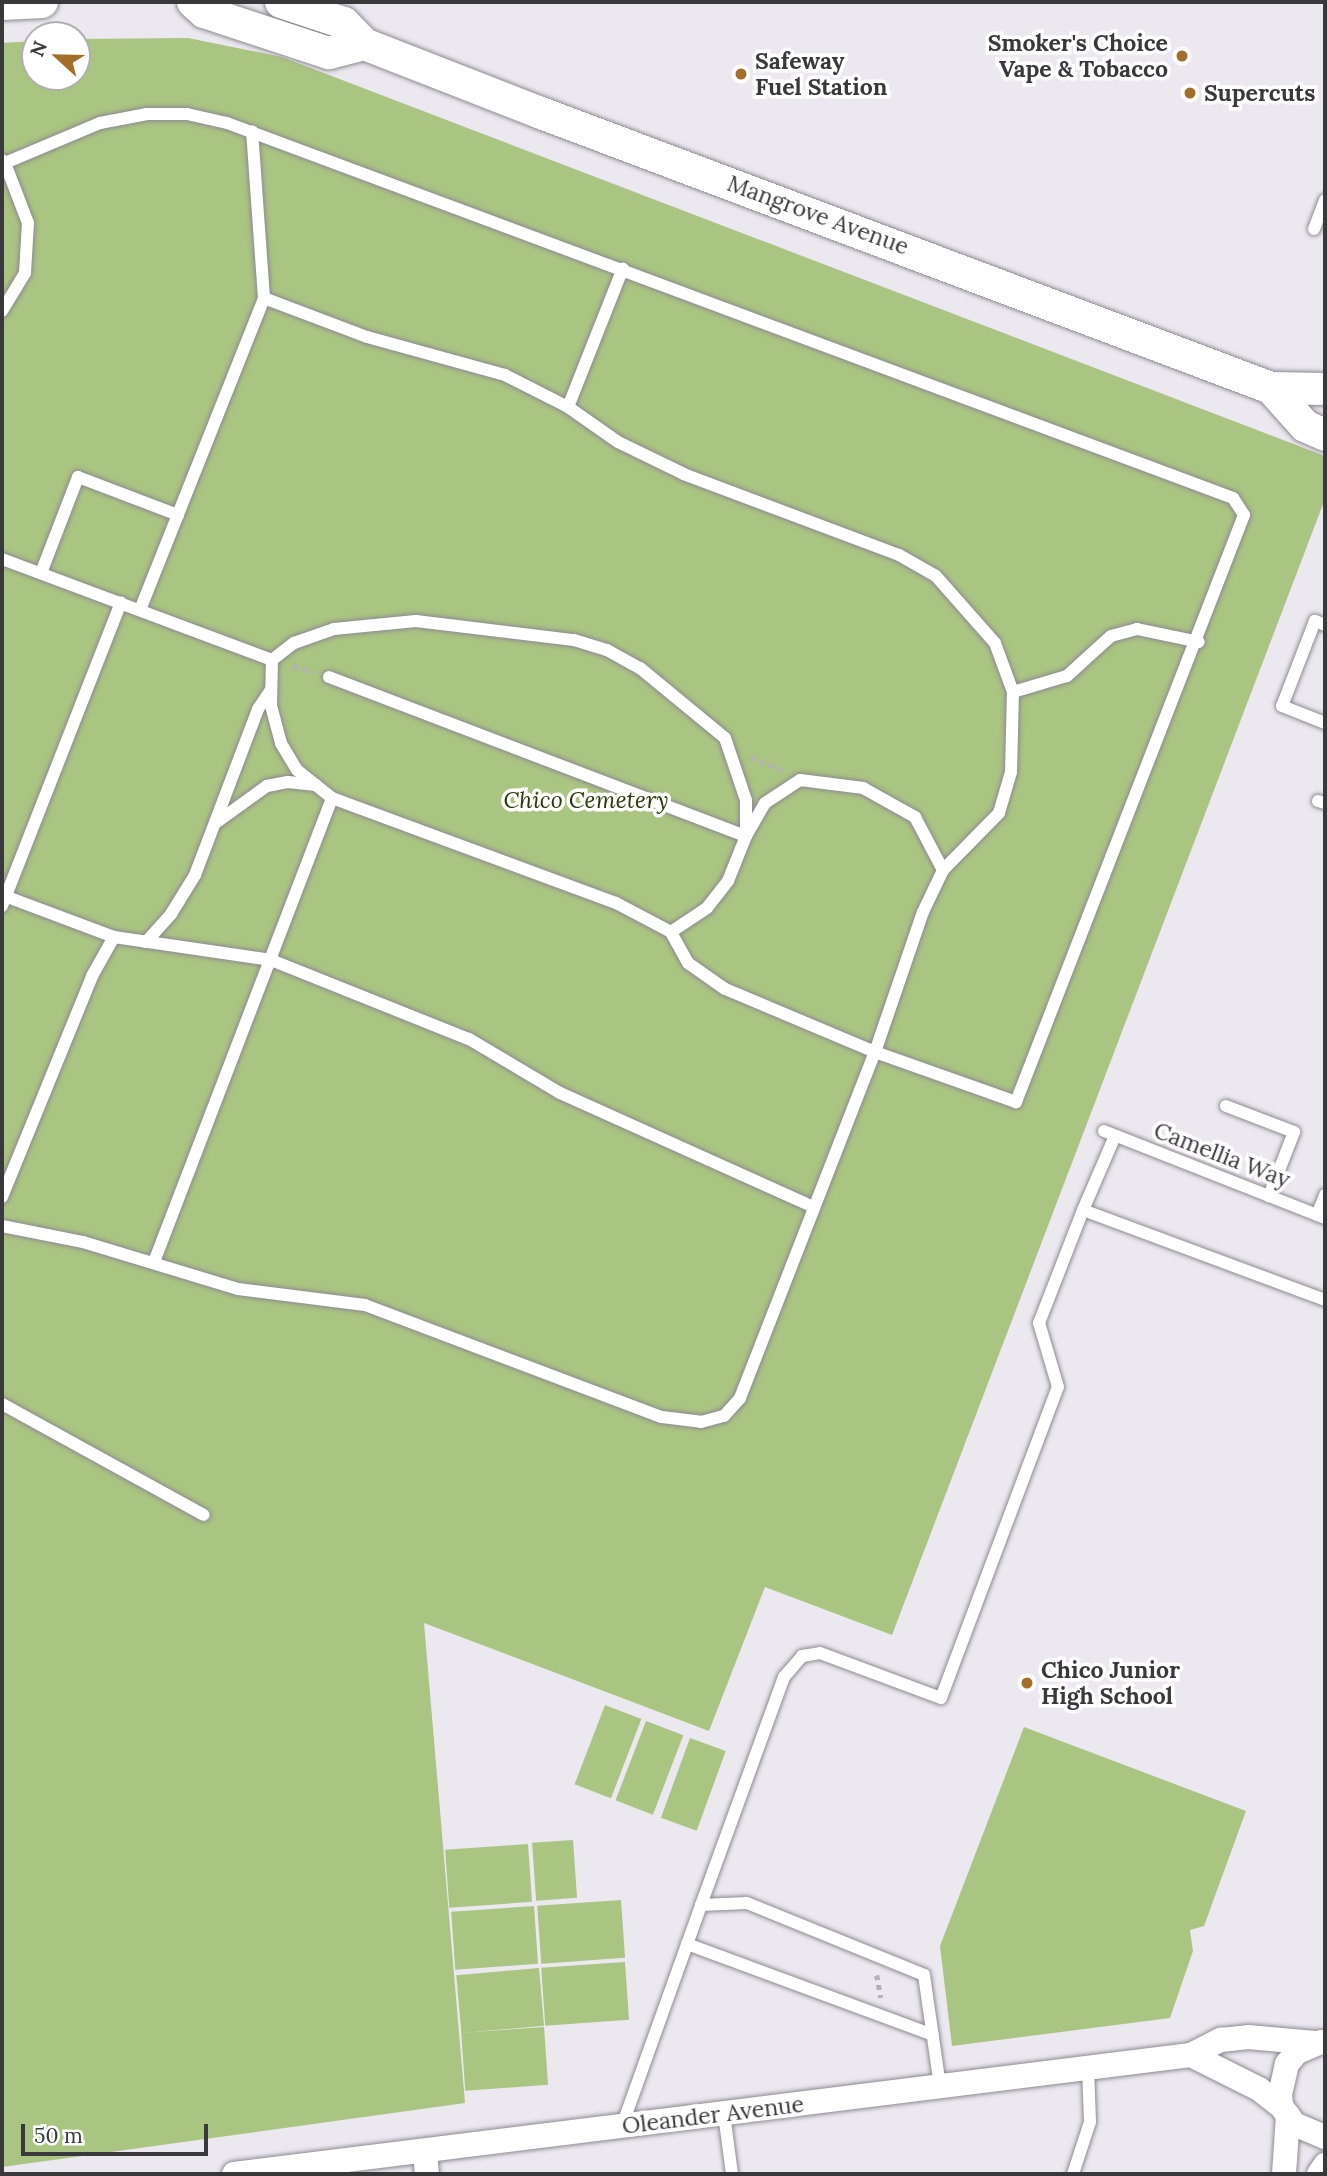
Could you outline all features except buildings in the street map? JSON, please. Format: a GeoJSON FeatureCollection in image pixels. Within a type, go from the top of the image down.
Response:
{"type":"FeatureCollection","features":[{"type":"Feature","properties":{"kind":"street"},"geometry":{"type":"LineString","coordinates":[[2,5],[42,2]]}},
{"type":"Feature","properties":{"kind":"street"},"geometry":{"type":"LineString","coordinates":[[193,2],[204,12],[329,53],[364,44]]}},
{"type":"Feature","properties":{"kind":"street","name":"Mangrove Avenue"},"geometry":{"type":"LineString","coordinates":[[281,2],[344,23],[364,44],[1271,388],[1325,389]]}},
{"type":"Feature","properties":{"kind":"street","name":"Mangrove Avenue"},"geometry":{"type":"LineString","coordinates":[[1271,388],[1305,426],[1325,435]]}},
{"type":"Feature","properties":{"kind":"street","name":"Oleander Avenue"},"geometry":{"type":"LineString","coordinates":[[236,2174],[426,2163],[621,2127],[1191,2055],[1222,2040],[1248,2037],[1320,2042]]}},
{"type":"Feature","properties":{"kind":"street"},"geometry":{"type":"LineString","coordinates":[[1284,2174],[1281,2077],[1287,2064],[1320,2042]]}},
{"type":"Feature","properties":{"kind":"street"},"geometry":{"type":"LineString","coordinates":[[1191,2055],[1259,2089],[1307,2133],[1325,2137]]}},
{"type":"Feature","properties":{"kind":"street"},"geometry":{"type":"LineString","coordinates":[[1319,2174],[1325,2165]]}},
{"type":"Feature","properties":{"kind":"lane"},"geometry":{"type":"LineString","coordinates":[[2,312],[25,274],[28,223],[4,162],[100,122],[147,114],[187,114],[251,131],[1233,498],[1244,515],[1199,642],[1016,1101],[875,1052],[761,1006],[702,976],[688,962],[671,932],[616,903],[331,798],[297,770],[281,743],[271,690],[272,660]]}},
{"type":"Feature","properties":{"kind":"lane"},"geometry":{"type":"LineString","coordinates":[[141,610],[264,298],[251,131]]}},
{"type":"Feature","properties":{"kind":"lane"},"geometry":{"type":"LineString","coordinates":[[1314,229],[1325,200]]}},
{"type":"Feature","properties":{"kind":"lane"},"geometry":{"type":"LineString","coordinates":[[568,407],[623,268]]}},
{"type":"Feature","properties":{"kind":"lane"},"geometry":{"type":"LineString","coordinates":[[2,1226],[154,1262],[238,1289],[365,1305],[662,1418],[701,1422],[724,1416],[740,1398],[812,1206],[875,1052],[923,912],[943,870],[999,813],[1011,772],[1013,692],[995,643],[936,576],[899,555],[684,474],[618,442],[568,407],[505,375],[367,337],[264,298]]}},
{"type":"Feature","properties":{"kind":"lane"},"geometry":{"type":"LineString","coordinates":[[41,573],[78,477],[178,515]]}},
{"type":"Feature","properties":{"kind":"lane"},"geometry":{"type":"LineString","coordinates":[[2,559],[272,660]]}},
{"type":"Feature","properties":{"kind":"lane"},"geometry":{"type":"LineString","coordinates":[[121,603],[3,899],[114,937],[271,960],[459,1034],[560,1093],[812,1206]]}},
{"type":"Feature","properties":{"kind":"lane"},"geometry":{"type":"LineString","coordinates":[[272,660],[294,643],[334,629],[372,623],[416,621],[574,640],[607,650],[640,668],[725,738],[746,800],[746,836]]}},
{"type":"Feature","properties":{"kind":"lane"},"geometry":{"type":"LineString","coordinates":[[1325,625],[1315,621],[1283,706],[1325,723]]}},
{"type":"Feature","properties":{"kind":"lane"},"geometry":{"type":"LineString","coordinates":[[1013,692],[1067,676],[1111,636],[1137,629],[1199,642]]}},
{"type":"Feature","properties":{"kind":"lane"},"geometry":{"type":"LineString","coordinates":[[329,677],[746,836]]}},
{"type":"Feature","properties":{"kind":"lane"},"geometry":{"type":"LineString","coordinates":[[146,942],[171,915],[195,875],[258,709],[271,690]]}},
{"type":"Feature","properties":{"kind":"lane"},"geometry":{"type":"LineString","coordinates":[[671,932],[707,908],[728,881],[746,836],[765,803],[800,780],[821,780],[863,788],[915,817],[943,870]]}},
{"type":"Feature","properties":{"kind":"lane"},"geometry":{"type":"LineString","coordinates":[[217,822],[267,786],[288,782],[316,785]]}},
{"type":"Feature","properties":{"kind":"lane"},"geometry":{"type":"LineString","coordinates":[[154,1262],[331,798]]}},
{"type":"Feature","properties":{"kind":"lane"},"geometry":{"type":"LineString","coordinates":[[2,1197],[92,976],[114,937]]}},
{"type":"Feature","properties":{"kind":"lane"},"geometry":{"type":"LineString","coordinates":[[1226,1106],[1294,1132],[1269,1196]]}},
{"type":"Feature","properties":{"kind":"lane","name":"Camellia Way"},"geometry":{"type":"LineString","coordinates":[[1083,1210],[1109,1133],[1321,1217]]}},
{"type":"Feature","properties":{"kind":"lane"},"geometry":{"type":"LineString","coordinates":[[1321,1217],[1325,1195]]}},
{"type":"Feature","properties":{"kind":"lane"},"geometry":{"type":"LineString","coordinates":[[621,2127],[784,1677],[802,1656],[820,1653],[941,1698],[1058,1387],[1039,1323],[1083,1210],[1325,1300]]}},
{"type":"Feature","properties":{"kind":"lane"},"geometry":{"type":"LineString","coordinates":[[2,1404],[204,1515]]}},
{"type":"Feature","properties":{"kind":"lane"},"geometry":{"type":"LineString","coordinates":[[701,1905],[747,1903],[924,1975],[940,2086]]}},
{"type":"Feature","properties":{"kind":"lane"},"geometry":{"type":"LineString","coordinates":[[687,1944],[933,2035]]}},
{"type":"Feature","properties":{"kind":"lane"},"geometry":{"type":"LineString","coordinates":[[1073,2174],[1090,2122],[1088,2067]]}},
{"type":"Feature","properties":{"kind":"lane"},"geometry":{"type":"LineString","coordinates":[[724,2114],[732,2174]]}},
{"type":"Feature","properties":{"kind":"path"},"geometry":{"type":"LineString","coordinates":[[272,660],[329,677]]}},
{"type":"Feature","properties":{"kind":"path"},"geometry":{"type":"LineString","coordinates":[[725,738],[772,767],[821,780]]}},
{"type":"Feature","properties":{"kind":"path"},"geometry":{"type":"LineString","coordinates":[[876,1968],[883,2007]]}},
{"type":"Feature","properties":{"kind":"green space","name":"Chico Cemetery"},"geometry":{"type":"Polygon","coordinates":[[[188,38],[282,57],[1325,456],[1325,499],[892,1635],[765,1587],[709,1731],[424,1623],[465,2103],[2,2167],[2,43],[21,42],[21,91],[91,91],[91,39],[188,38]]]}},
{"type":"Feature","properties":{"kind":"green space"},"geometry":{"type":"Polygon","coordinates":[[[605,1705],[641,1719],[611,1798],[575,1784],[605,1705]]]}},
{"type":"Feature","properties":{"kind":"green space"},"geometry":{"type":"Polygon","coordinates":[[[646,1721],[683,1735],[653,1815],[616,1800],[646,1721]]]}},
{"type":"Feature","properties":{"kind":"green space"},"geometry":{"type":"Polygon","coordinates":[[[1024,1727],[1246,1811],[1204,1926],[1190,1930],[1193,1951],[1170,2018],[952,2046],[940,1946],[1024,1727]]]}},
{"type":"Feature","properties":{"kind":"green space"},"geometry":{"type":"Polygon","coordinates":[[[690,1738],[726,1751],[697,1831],[661,1818],[690,1738]]]}},
{"type":"Feature","properties":{"kind":"green space"},"geometry":{"type":"Polygon","coordinates":[[[573,1840],[577,1898],[536,1901],[532,1843],[573,1840]]]}},
{"type":"Feature","properties":{"kind":"green space"},"geometry":{"type":"Polygon","coordinates":[[[528,1844],[532,1902],[449,1908],[445,1850],[528,1844]]]}},
{"type":"Feature","properties":{"kind":"green space"},"geometry":{"type":"Polygon","coordinates":[[[621,1900],[625,1958],[541,1964],[537,1906],[621,1900]]]}},
{"type":"Feature","properties":{"kind":"green space"},"geometry":{"type":"Polygon","coordinates":[[[534,1906],[538,1964],[455,1970],[451,1912],[534,1906]]]}},
{"type":"Feature","properties":{"kind":"green space"},"geometry":{"type":"Polygon","coordinates":[[[625,1962],[629,2020],[545,2026],[541,1968],[625,1962]]]}},
{"type":"Feature","properties":{"kind":"green space"},"geometry":{"type":"Polygon","coordinates":[[[539,1968],[544,2026],[461,2033],[456,1975],[539,1968]]]}},
{"type":"Feature","properties":{"kind":"green space"},"geometry":{"type":"Polygon","coordinates":[[[544,2027],[548,2085],[465,2091],[461,2033],[544,2027]]]}},
{"type":"Feature","properties":{"kind":"place","name":"Smoker's Choice Vape & Tobacco"},"geometry":{"type":"Point","coordinates":[1182,56]}},
{"type":"Feature","properties":{"kind":"place","name":"Safeway Fuel Station"},"geometry":{"type":"Point","coordinates":[741,74]}},
{"type":"Feature","properties":{"kind":"place","name":"Supercuts"},"geometry":{"type":"Point","coordinates":[1190,93]}},
{"type":"Feature","properties":{"kind":"place","name":"Chico Junior High School"},"geometry":{"type":"Point","coordinates":[1027,1683]}}]}
